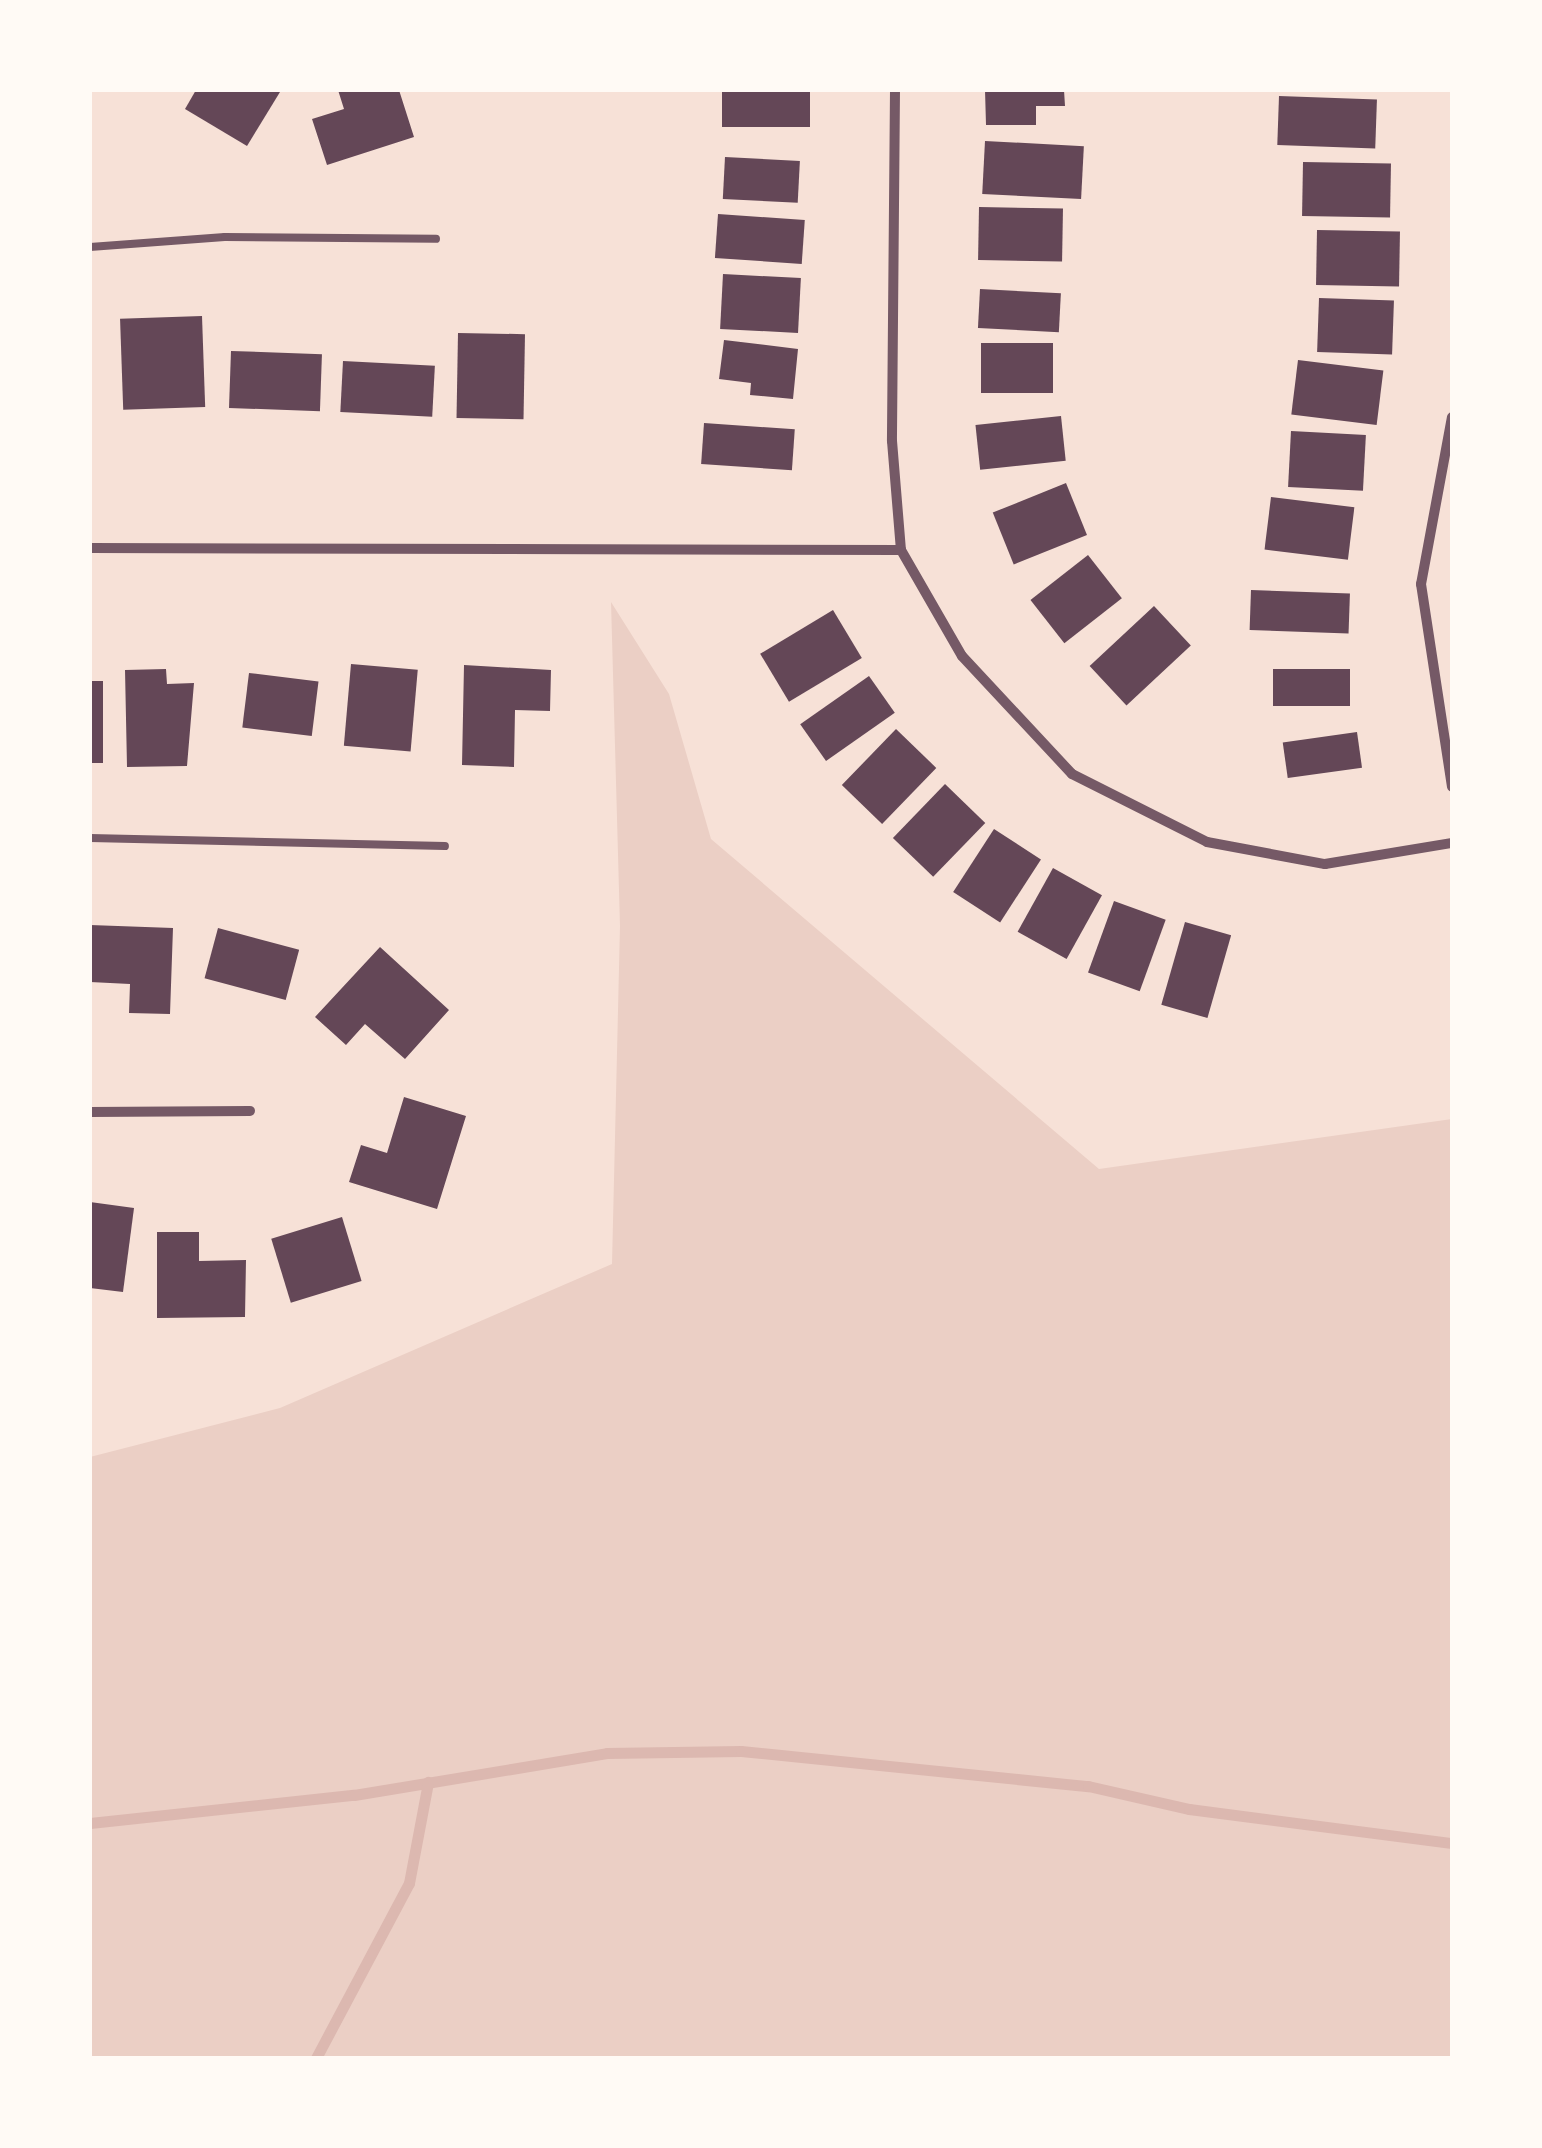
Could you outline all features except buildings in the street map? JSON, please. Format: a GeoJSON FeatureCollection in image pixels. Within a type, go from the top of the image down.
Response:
{"type":"FeatureCollection","features":[{"type":"Feature","properties":{"kind":"street"},"geometry":{"type":"LineString","coordinates":[[894,90],[892,441],[901,550],[962,656],[1072,774],[1207,842],[1325,864],[1452,844]]}},
{"type":"Feature","properties":{"kind":"street"},"geometry":{"type":"LineString","coordinates":[[1452,417],[1421,584],[1452,786]]}},
{"type":"Feature","properties":{"kind":"street"},"geometry":{"type":"LineString","coordinates":[[90,548],[901,550]]}},
{"type":"Feature","properties":{"kind":"street"},"geometry":{"type":"LineString","coordinates":[[90,1112],[250,1111]]}},
{"type":"Feature","properties":{"kind":"lane"},"geometry":{"type":"LineString","coordinates":[[90,247],[225,238],[436,238]]}},
{"type":"Feature","properties":{"kind":"lane"},"geometry":{"type":"LineString","coordinates":[[90,838],[445,846]]}},
{"type":"Feature","properties":{"kind":"shaded area"},"geometry":{"type":"Polygon","coordinates":[[[611,602],[669,694],[711,839],[1099,1169],[1452,1119],[1452,2058],[90,2058],[90,1457],[280,1408],[612,1264],[620,926],[611,602]]]}},
{"type":"Feature","properties":{"kind":"waterway"},"geometry":{"type":"LineString","coordinates":[[90,1823],[354,1795],[607,1753],[741,1751],[1088,1786],[1189,1809],[1452,1843]]}},
{"type":"Feature","properties":{"kind":"waterway"},"geometry":{"type":"LineString","coordinates":[[316,2058],[409,1883],[428,1782]]}}]}
